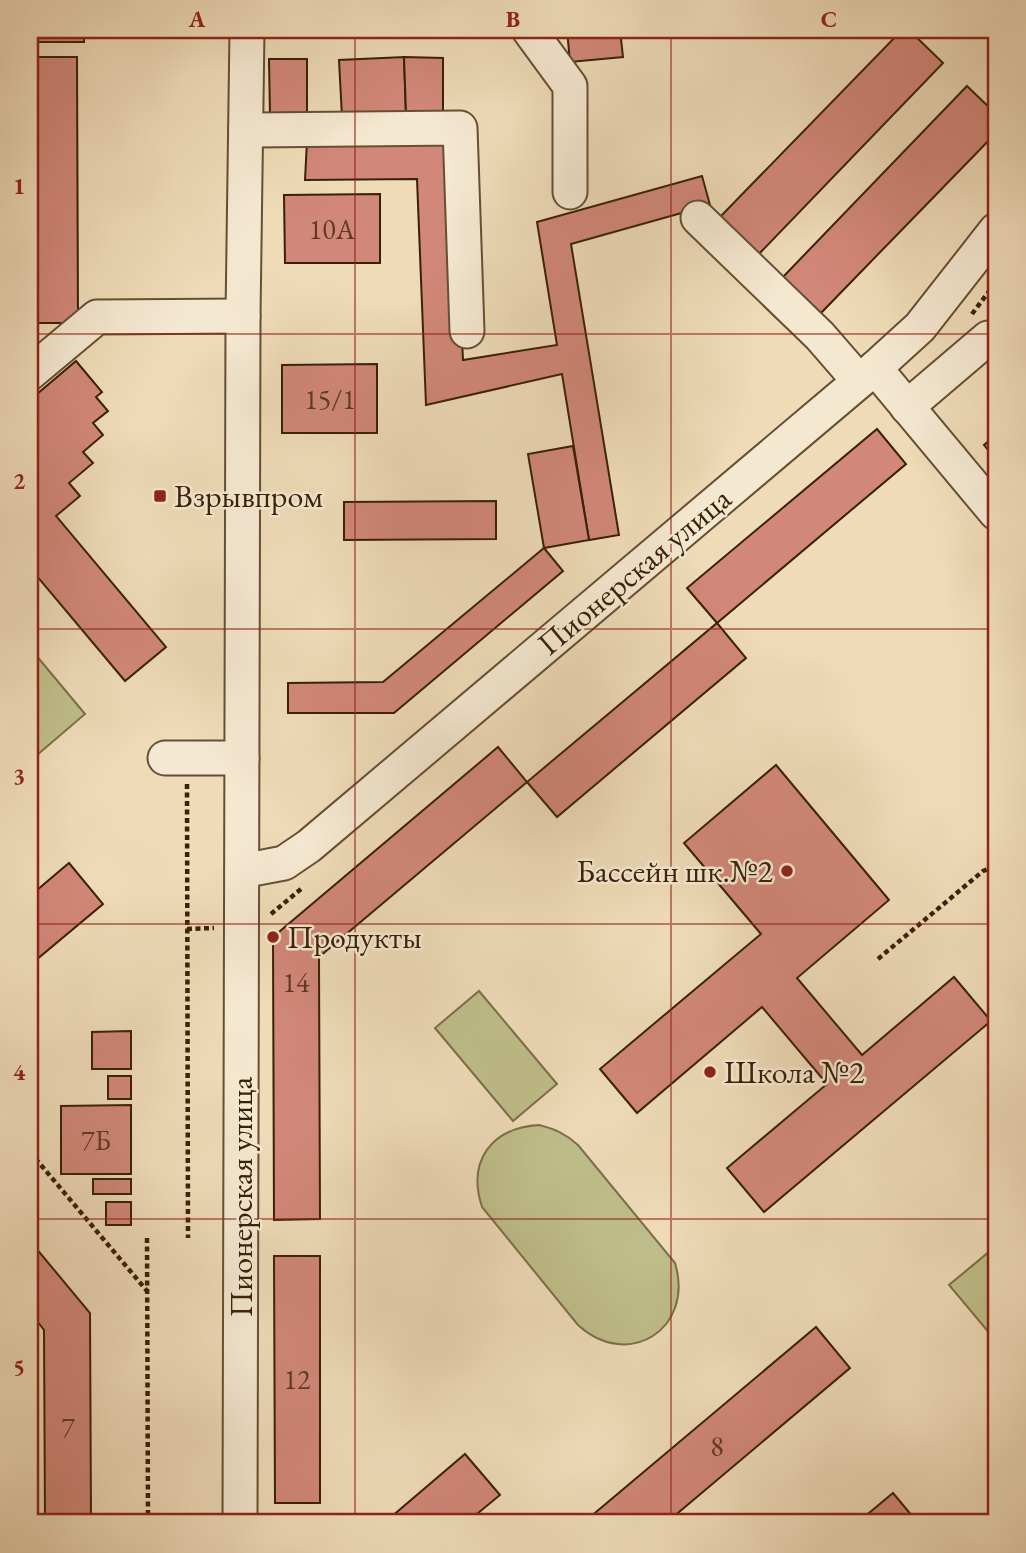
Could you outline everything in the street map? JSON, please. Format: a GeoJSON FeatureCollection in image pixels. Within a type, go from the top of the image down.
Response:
{"type":"FeatureCollection","features":[{"type":"Feature","properties":{"kind":"street","name":"Пионерская улица"},"geometry":{"type":"LineString","coordinates":[[240,1523],[243,316],[247,30]]}},
{"type":"Feature","properties":{"kind":"street"},"geometry":{"type":"LineString","coordinates":[[528,30],[570,86],[570,192]]}},
{"type":"Feature","properties":{"kind":"street"},"geometry":{"type":"LineString","coordinates":[[246,130],[460,128],[467,331]]}},
{"type":"Feature","properties":{"kind":"street"},"geometry":{"type":"LineString","coordinates":[[698,218],[820,336],[907,407],[996,513]]}},
{"type":"Feature","properties":{"kind":"street","name":"Пионерская улица"},"geometry":{"type":"LineString","coordinates":[[242,871],[284,863],[309,846],[867,375],[920,327],[996,230]]}},
{"type":"Feature","properties":{"kind":"street"},"geometry":{"type":"LineString","coordinates":[[30,373],[97,317],[243,316]]}},
{"type":"Feature","properties":{"kind":"street"},"geometry":{"type":"LineString","coordinates":[[907,407],[988,338]]}},
{"type":"Feature","properties":{"kind":"street"},"geometry":{"type":"LineString","coordinates":[[176,758],[242,758]]}},
{"type":"Feature","properties":{"kind":"path"},"geometry":{"type":"LineString","coordinates":[[176,758],[188,1238]]}},
{"type":"Feature","properties":{"kind":"path"},"geometry":{"type":"LineString","coordinates":[[878,959],[983,871],[996,866]]}},
{"type":"Feature","properties":{"kind":"path"},"geometry":{"type":"LineString","coordinates":[[30,1153],[147,1292]]}},
{"type":"Feature","properties":{"kind":"path"},"geometry":{"type":"LineString","coordinates":[[147,1238],[148,1523]]}},
{"type":"Feature","properties":{"kind":"shaded area"},"geometry":{"type":"Polygon","coordinates":[[[30,648],[85,714],[30,761],[30,648]]]}},
{"type":"Feature","properties":{"kind":"shaded area"},"geometry":{"type":"Polygon","coordinates":[[[479,991],[557,1084],[513,1121],[435,1028],[479,991]]]}},
{"type":"Feature","properties":{"kind":"shaded area"},"geometry":{"type":"Polygon","coordinates":[[[539,1125],[560,1132],[578,1145],[675,1263],[679,1286],[675,1307],[666,1324],[653,1336],[636,1343],[617,1344],[597,1338],[578,1325],[482,1207],[478,1175],[487,1150],[496,1140],[508,1133],[522,1127],[539,1125]]]}},
{"type":"Feature","properties":{"kind":"shaded area"},"geometry":{"type":"Polygon","coordinates":[[[996,1246],[996,1341],[949,1285],[996,1246]]]}},
{"type":"Feature","properties":{"kind":"building"},"geometry":{"type":"Polygon","coordinates":[[[30,30],[84,30],[84,42],[30,42],[30,30]]]}},
{"type":"Feature","properties":{"kind":"building"},"geometry":{"type":"Polygon","coordinates":[[[567,30],[620,30],[623,57],[570,62],[567,30]]]}},
{"type":"Feature","properties":{"kind":"building"},"geometry":{"type":"Polygon","coordinates":[[[902,30],[909,30],[943,63],[758,255],[720,217],[902,30]]]}},
{"type":"Feature","properties":{"kind":"building"},"geometry":{"type":"Polygon","coordinates":[[[30,57],[77,57],[78,323],[30,323],[30,57]]]}},
{"type":"Feature","properties":{"kind":"building"},"geometry":{"type":"Polygon","coordinates":[[[404,57],[406,114],[342,117],[339,60],[404,57]]]}},
{"type":"Feature","properties":{"kind":"building"},"geometry":{"type":"Polygon","coordinates":[[[404,57],[443,58],[443,119],[406,114],[404,57]]]}},
{"type":"Feature","properties":{"kind":"building"},"geometry":{"type":"Polygon","coordinates":[[[269,59],[307,59],[307,116],[270,116],[269,59]]]}},
{"type":"Feature","properties":{"kind":"building"},"geometry":{"type":"Polygon","coordinates":[[[967,86],[996,114],[996,133],[820,314],[782,278],[967,86]]]}},
{"type":"Feature","properties":{"kind":"building"},"geometry":{"type":"Polygon","coordinates":[[[307,141],[453,145],[463,360],[557,345],[537,222],[702,176],[710,205],[571,244],[619,535],[589,540],[562,374],[426,405],[417,179],[305,180],[307,141]]]}},
{"type":"Feature","properties":{"kind":"building"},"geometry":{"type":"Polygon","coordinates":[[[380,194],[380,263],[285,263],[284,195],[380,194]]]}},
{"type":"Feature","properties":{"kind":"building"},"geometry":{"type":"Polygon","coordinates":[[[76,361],[102,392],[96,397],[108,411],[93,423],[103,435],[83,452],[93,463],[69,483],[80,496],[56,516],[166,647],[125,681],[30,568],[30,400],[76,361]]]}},
{"type":"Feature","properties":{"kind":"building"},"geometry":{"type":"Polygon","coordinates":[[[377,364],[377,433],[282,433],[282,365],[377,364]]]}},
{"type":"Feature","properties":{"kind":"building"},"geometry":{"type":"Polygon","coordinates":[[[877,429],[906,464],[717,623],[687,588],[877,429]]]}},
{"type":"Feature","properties":{"kind":"building"},"geometry":{"type":"Polygon","coordinates":[[[996,435],[996,460],[984,445],[996,435]]]}},
{"type":"Feature","properties":{"kind":"building"},"geometry":{"type":"Polygon","coordinates":[[[573,446],[589,540],[544,548],[528,454],[573,446]]]}},
{"type":"Feature","properties":{"kind":"building"},"geometry":{"type":"Polygon","coordinates":[[[496,501],[496,539],[344,540],[344,502],[496,501]]]}},
{"type":"Feature","properties":{"kind":"building"},"geometry":{"type":"Polygon","coordinates":[[[544,548],[563,571],[394,713],[288,713],[288,683],[383,682],[544,548]]]}},
{"type":"Feature","properties":{"kind":"building"},"geometry":{"type":"Polygon","coordinates":[[[717,623],[746,658],[557,817],[527,782],[717,623]]]}},
{"type":"Feature","properties":{"kind":"building"},"geometry":{"type":"Polygon","coordinates":[[[498,747],[527,782],[319,957],[320,1219],[274,1220],[273,937],[498,747]]]}},
{"type":"Feature","properties":{"kind":"building"},"geometry":{"type":"Polygon","coordinates":[[[776,765],[889,900],[797,978],[862,1055],[954,977],[991,1021],[764,1212],[727,1168],[827,1084],[762,1007],[637,1113],[600,1069],[761,934],[684,843],[776,765]]]}},
{"type":"Feature","properties":{"kind":"building"},"geometry":{"type":"Polygon","coordinates":[[[69,863],[103,904],[30,965],[30,896],[69,863]]]}},
{"type":"Feature","properties":{"kind":"building"},"geometry":{"type":"Polygon","coordinates":[[[131,1031],[131,1069],[92,1069],[92,1032],[131,1031]]]}},
{"type":"Feature","properties":{"kind":"building"},"geometry":{"type":"Polygon","coordinates":[[[108,1076],[131,1076],[131,1099],[108,1099],[108,1076]]]}},
{"type":"Feature","properties":{"kind":"building"},"geometry":{"type":"Polygon","coordinates":[[[131,1105],[131,1174],[61,1174],[61,1106],[131,1105]]]}},
{"type":"Feature","properties":{"kind":"building"},"geometry":{"type":"Polygon","coordinates":[[[93,1179],[131,1179],[131,1194],[93,1194],[93,1179]]]}},
{"type":"Feature","properties":{"kind":"building"},"geometry":{"type":"Polygon","coordinates":[[[106,1202],[131,1202],[131,1225],[106,1225],[106,1202]]]}},
{"type":"Feature","properties":{"kind":"building"},"geometry":{"type":"Polygon","coordinates":[[[30,1241],[90,1313],[91,1523],[45,1523],[44,1330],[30,1312],[30,1241]]]}},
{"type":"Feature","properties":{"kind":"building"},"geometry":{"type":"Polygon","coordinates":[[[274,1256],[320,1256],[320,1503],[275,1503],[274,1256]]]}},
{"type":"Feature","properties":{"kind":"building"},"geometry":{"type":"Polygon","coordinates":[[[816,1327],[850,1368],[666,1523],[583,1523],[816,1327]]]}},
{"type":"Feature","properties":{"kind":"building"},"geometry":{"type":"Polygon","coordinates":[[[465,1454],[500,1495],[466,1523],[384,1523],[465,1454]]]}},
{"type":"Feature","properties":{"kind":"building"},"geometry":{"type":"Polygon","coordinates":[[[893,1493],[918,1523],[857,1523],[893,1493]]]}},
{"type":"Feature","properties":{"kind":"place","name":"Взрывпром"},"geometry":{"type":"Point","coordinates":[160,496]}},
{"type":"Feature","properties":{"kind":"place","name":"Бассейн шк.№2"},"geometry":{"type":"Point","coordinates":[787,871]}},
{"type":"Feature","properties":{"kind":"place","name":"Продукты"},"geometry":{"type":"Point","coordinates":[273,937]}},
{"type":"Feature","properties":{"kind":"place","name":"Школа №2"},"geometry":{"type":"Point","coordinates":[710,1072]}}]}
